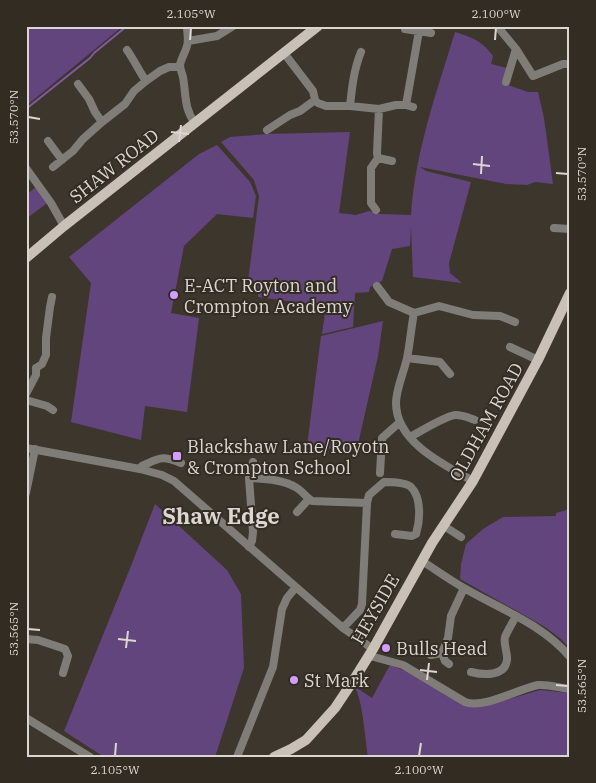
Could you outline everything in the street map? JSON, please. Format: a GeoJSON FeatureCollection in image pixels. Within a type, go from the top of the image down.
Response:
{"type":"FeatureCollection","features":[{"type":"Feature","properties":{"kind":"main road","name":"SHAW ROAD"},"geometry":{"type":"LineString","coordinates":[[26,258],[318,26]]}},
{"type":"Feature","properties":{"kind":"main road","name":"OLDHAM ROAD"},"geometry":{"type":"LineString","coordinates":[[422,561],[473,480],[538,360],[570,293]]}},
{"type":"Feature","properties":{"kind":"main road","name":"HEYSIDE"},"geometry":{"type":"LineString","coordinates":[[277,756],[306,740],[335,708],[371,651],[422,561]]}},
{"type":"Feature","properties":{"kind":"street"},"geometry":{"type":"LineString","coordinates":[[186,26],[188,41],[180,67],[187,109],[195,123]]}},
{"type":"Feature","properties":{"kind":"street"},"geometry":{"type":"LineString","coordinates":[[188,41],[217,36],[233,26]]}},
{"type":"Feature","properties":{"kind":"street"},"geometry":{"type":"LineString","coordinates":[[497,26],[516,49],[533,76],[564,64],[570,64]]}},
{"type":"Feature","properties":{"kind":"street"},"geometry":{"type":"LineString","coordinates":[[405,29],[431,33]]}},
{"type":"Feature","properties":{"kind":"street"},"geometry":{"type":"LineString","coordinates":[[284,53],[313,91],[315,100],[318,103],[326,106],[379,109],[396,105],[410,106],[419,31]]}},
{"type":"Feature","properties":{"kind":"street"},"geometry":{"type":"LineString","coordinates":[[506,82],[516,49]]}},
{"type":"Feature","properties":{"kind":"street"},"geometry":{"type":"LineString","coordinates":[[127,50],[146,81]]}},
{"type":"Feature","properties":{"kind":"street"},"geometry":{"type":"LineString","coordinates":[[350,106],[353,82],[361,52]]}},
{"type":"Feature","properties":{"kind":"street"},"geometry":{"type":"LineString","coordinates":[[53,167],[73,151],[102,122],[125,104],[134,91],[146,81],[160,71],[170,67],[180,67]]}},
{"type":"Feature","properties":{"kind":"street"},"geometry":{"type":"LineString","coordinates":[[78,84],[89,98],[102,122]]}},
{"type":"Feature","properties":{"kind":"street"},"geometry":{"type":"LineString","coordinates":[[267,130],[315,100]]}},
{"type":"Feature","properties":{"kind":"street"},"geometry":{"type":"LineString","coordinates":[[376,210],[370,203],[372,168],[378,158],[379,109]]}},
{"type":"Feature","properties":{"kind":"street"},"geometry":{"type":"LineString","coordinates":[[48,141],[62,160]]}},
{"type":"Feature","properties":{"kind":"street"},"geometry":{"type":"LineString","coordinates":[[378,158],[392,161]]}},
{"type":"Feature","properties":{"kind":"street"},"geometry":{"type":"LineString","coordinates":[[26,168],[51,203],[64,226]]}},
{"type":"Feature","properties":{"kind":"street"},"geometry":{"type":"LineString","coordinates":[[554,228],[570,229]]}},
{"type":"Feature","properties":{"kind":"street"},"geometry":{"type":"LineString","coordinates":[[377,286],[389,302],[414,313],[439,306],[473,315],[500,316],[515,322]]}},
{"type":"Feature","properties":{"kind":"street"},"geometry":{"type":"LineString","coordinates":[[27,366],[36,368],[42,364],[46,355],[46,338],[52,296]]}},
{"type":"Feature","properties":{"kind":"street"},"geometry":{"type":"LineString","coordinates":[[414,313],[407,358],[396,403],[400,422],[410,438],[426,453],[473,480]]}},
{"type":"Feature","properties":{"kind":"street"},"geometry":{"type":"LineString","coordinates":[[510,347],[538,360]]}},
{"type":"Feature","properties":{"kind":"street"},"geometry":{"type":"LineString","coordinates":[[407,358],[440,362],[450,374]]}},
{"type":"Feature","properties":{"kind":"street"},"geometry":{"type":"LineString","coordinates":[[26,394],[36,375],[36,368]]}},
{"type":"Feature","properties":{"kind":"street"},"geometry":{"type":"LineString","coordinates":[[26,400],[44,405],[53,410]]}},
{"type":"Feature","properties":{"kind":"street"},"geometry":{"type":"LineString","coordinates":[[410,438],[432,424],[455,415],[466,416],[475,420]]}},
{"type":"Feature","properties":{"kind":"street"},"geometry":{"type":"LineString","coordinates":[[380,473],[382,438],[400,422]]}},
{"type":"Feature","properties":{"kind":"street"},"geometry":{"type":"LineString","coordinates":[[26,448],[140,469],[162,475],[174,481],[371,651],[374,656],[403,664],[465,702],[470,704],[485,702],[539,685],[570,689]]}},
{"type":"Feature","properties":{"kind":"street"},"geometry":{"type":"LineString","coordinates":[[26,493],[36,449]]}},
{"type":"Feature","properties":{"kind":"street"},"geometry":{"type":"LineString","coordinates":[[140,469],[142,466],[163,458],[181,463]]}},
{"type":"Feature","properties":{"kind":"street"},"geometry":{"type":"LineString","coordinates":[[249,547],[253,532],[249,478],[254,462]]}},
{"type":"Feature","properties":{"kind":"street"},"geometry":{"type":"LineString","coordinates":[[249,478],[280,481],[289,484],[296,487],[311,500]]}},
{"type":"Feature","properties":{"kind":"street"},"geometry":{"type":"LineString","coordinates":[[343,628],[360,610],[362,604],[368,499],[379,485],[384,482],[404,484],[411,488],[418,502],[416,534],[412,536],[395,534]]}},
{"type":"Feature","properties":{"kind":"street"},"geometry":{"type":"LineString","coordinates":[[297,512],[311,500],[368,499]]}},
{"type":"Feature","properties":{"kind":"street"},"geometry":{"type":"LineString","coordinates":[[444,526],[461,537]]}},
{"type":"Feature","properties":{"kind":"street"},"geometry":{"type":"LineString","coordinates":[[422,561],[464,588],[548,636],[570,657]]}},
{"type":"Feature","properties":{"kind":"street"},"geometry":{"type":"LineString","coordinates":[[237,757],[273,667],[282,609],[296,588]]}},
{"type":"Feature","properties":{"kind":"street"},"geometry":{"type":"LineString","coordinates":[[449,664],[442,653],[448,638],[451,616],[464,588]]}},
{"type":"Feature","properties":{"kind":"street"},"geometry":{"type":"LineString","coordinates":[[471,672],[490,675],[503,669],[507,660],[505,638],[516,616]]}},
{"type":"Feature","properties":{"kind":"street"},"geometry":{"type":"LineString","coordinates":[[26,639],[38,640],[65,649],[68,656],[62,673]]}},
{"type":"Feature","properties":{"kind":"street"},"geometry":{"type":"LineString","coordinates":[[430,655],[442,653]]}},
{"type":"Feature","properties":{"kind":"street"},"geometry":{"type":"LineString","coordinates":[[26,718],[90,757]]}},
{"type":"Feature","properties":{"kind":"shaded area"},"geometry":{"type":"Polygon","coordinates":[[[27,26],[123,26],[26,106],[27,26]]]}},
{"type":"Feature","properties":{"kind":"shaded area"},"geometry":{"type":"Polygon","coordinates":[[[455,32],[472,38],[485,46],[493,56],[491,64],[507,68],[502,83],[528,92],[538,92],[544,118],[553,184],[535,182],[527,185],[506,184],[420,167],[426,171],[471,182],[449,263],[450,273],[462,283],[413,277],[411,226],[410,246],[392,249],[382,281],[370,287],[369,292],[355,293],[353,327],[322,334],[325,313],[319,305],[258,297],[258,292],[247,289],[259,196],[254,180],[221,142],[230,137],[267,134],[350,132],[339,213],[356,215],[369,211],[380,214],[411,215],[413,191],[422,145],[455,32]]]}},
{"type":"Feature","properties":{"kind":"shaded area"},"geometry":{"type":"Polygon","coordinates":[[[217,145],[250,182],[256,196],[253,218],[217,214],[184,246],[171,313],[199,318],[187,412],[145,406],[141,440],[71,422],[91,283],[69,257],[199,154],[217,145]]]}},
{"type":"Feature","properties":{"kind":"shaded area"},"geometry":{"type":"Polygon","coordinates":[[[36,187],[47,203],[26,219],[26,195],[36,187]]]}},
{"type":"Feature","properties":{"kind":"shaded area"},"geometry":{"type":"Polygon","coordinates":[[[383,321],[378,356],[358,444],[354,451],[307,446],[321,336],[383,321]]]}},
{"type":"Feature","properties":{"kind":"shaded area"},"geometry":{"type":"Polygon","coordinates":[[[155,504],[227,570],[241,594],[244,668],[215,757],[104,757],[64,731],[155,504]]]}},
{"type":"Feature","properties":{"kind":"shaded area"},"geometry":{"type":"Polygon","coordinates":[[[570,509],[570,649],[561,639],[545,627],[460,579],[461,564],[466,544],[483,529],[503,517],[556,516],[556,513],[570,509]]]}},
{"type":"Feature","properties":{"kind":"shaded area"},"geometry":{"type":"Polygon","coordinates":[[[390,665],[405,671],[455,699],[490,705],[540,690],[570,693],[570,757],[368,757],[362,710],[354,686],[372,698],[390,665]]]}},
{"type":"Feature","properties":{"kind":"waterway"},"geometry":{"type":"LineString","coordinates":[[26,109],[127,26]]}},
{"type":"Feature","properties":{"kind":"place","name":"E-ACT Royton and Crompton Academy"},"geometry":{"type":"Point","coordinates":[174,295]}},
{"type":"Feature","properties":{"kind":"place","name":"Blackshaw Lane/Royotn & Crompton School"},"geometry":{"type":"Point","coordinates":[177,456]}},
{"type":"Feature","properties":{"kind":"place","name":"Bulls Head"},"geometry":{"type":"Point","coordinates":[386,648]}},
{"type":"Feature","properties":{"kind":"place","name":"St Mark"},"geometry":{"type":"Point","coordinates":[294,680]}},
{"type":"Feature","properties":{"kind":"district","name":"Shaw Edge"},"geometry":{"type":"Point","coordinates":[221,515]}}]}
